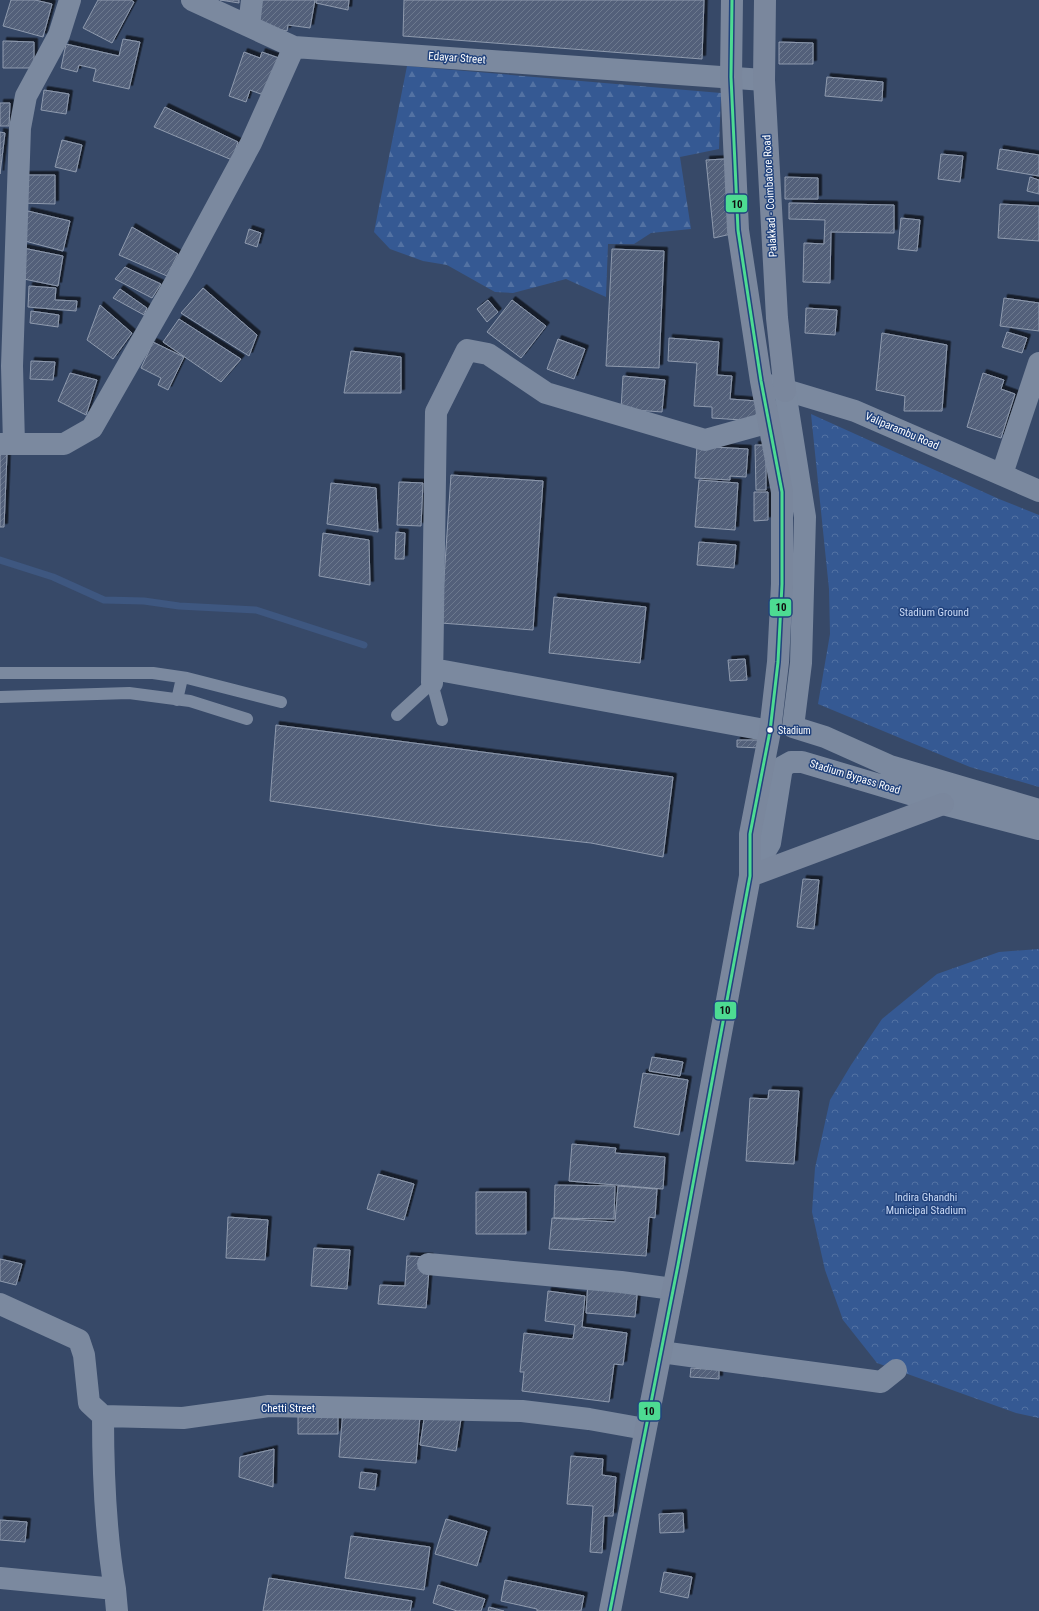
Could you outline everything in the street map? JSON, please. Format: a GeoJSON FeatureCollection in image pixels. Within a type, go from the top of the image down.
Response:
{"type":"FeatureCollection","features":[{"type":"Feature","properties":{"kind":"main road"},"geometry":{"type":"LineString","coordinates":[[610,1611],[673,1289],[750,876],[750,834],[770,731],[778,662],[782,584],[782,492],[770,422],[761,381],[738,230],[732,77],[732,0]]}},
{"type":"Feature","properties":{"kind":"main road","name":"Palakkad - Coimbatore Road"},"geometry":{"type":"LineString","coordinates":[[765,0],[764,80],[777,318],[785,391]]}},
{"type":"Feature","properties":{"kind":"main road"},"geometry":{"type":"LineString","coordinates":[[750,876],[943,804]]}},
{"type":"Feature","properties":{"kind":"street"},"geometry":{"type":"LineString","coordinates":[[70,0],[59,35],[26,96],[20,128],[12,366],[7,444],[64,444],[92,428],[251,143],[294,47]]}},
{"type":"Feature","properties":{"kind":"street","name":"Edayar Street"},"geometry":{"type":"LineString","coordinates":[[192,0],[294,47],[764,80]]}},
{"type":"Feature","properties":{"kind":"street"},"geometry":{"type":"LineString","coordinates":[[249,26],[252,0]]}},
{"type":"Feature","properties":{"kind":"street"},"geometry":{"type":"LineString","coordinates":[[770,422],[705,440],[546,392],[488,354],[467,350],[436,412],[433,676],[770,731],[793,727],[825,737],[890,766],[1039,810]]}},
{"type":"Feature","properties":{"kind":"street"},"geometry":{"type":"LineString","coordinates":[[1002,474],[1039,363]]}},
{"type":"Feature","properties":{"kind":"street","name":"Valiparambu Road"},"geometry":{"type":"LineString","coordinates":[[761,381],[785,391],[856,411],[1002,474],[1039,492]]}},
{"type":"Feature","properties":{"kind":"street"},"geometry":{"type":"LineString","coordinates":[[785,391],[805,517],[801,663],[793,727]]}},
{"type":"Feature","properties":{"kind":"street","name":"Stadium Bypass Road"},"geometry":{"type":"LineString","coordinates":[[750,876],[770,843],[782,767],[791,762],[802,762],[834,770],[943,804],[1039,829]]}},
{"type":"Feature","properties":{"kind":"street"},"geometry":{"type":"LineString","coordinates":[[428,1264],[621,1282],[673,1289]]}},
{"type":"Feature","properties":{"kind":"street"},"geometry":{"type":"LineString","coordinates":[[0,1304],[80,1340],[84,1355],[89,1403],[103,1416],[103,1458],[106,1509],[110,1558],[117,1611]]}},
{"type":"Feature","properties":{"kind":"street"},"geometry":{"type":"LineString","coordinates":[[661,1352],[881,1382],[896,1370]]}},
{"type":"Feature","properties":{"kind":"street","name":"Chetti Street"},"geometry":{"type":"LineString","coordinates":[[103,1416],[183,1418],[269,1406],[514,1411],[589,1419],[646,1429]]}},
{"type":"Feature","properties":{"kind":"street"},"geometry":{"type":"LineString","coordinates":[[0,1578],[115,1589]]}},
{"type":"Feature","properties":{"kind":"lane"},"geometry":{"type":"LineString","coordinates":[[0,673],[153,673],[182,678],[281,702]]}},
{"type":"Feature","properties":{"kind":"lane"},"geometry":{"type":"LineString","coordinates":[[397,715],[433,676]]}},
{"type":"Feature","properties":{"kind":"lane"},"geometry":{"type":"LineString","coordinates":[[433,676],[442,720]]}},
{"type":"Feature","properties":{"kind":"lane"},"geometry":{"type":"LineString","coordinates":[[177,700],[182,678]]}},
{"type":"Feature","properties":{"kind":"lane"},"geometry":{"type":"LineString","coordinates":[[0,697],[128,693],[190,702],[247,719]]}},
{"type":"Feature","properties":{"kind":"green space"},"geometry":{"type":"Polygon","coordinates":[[[407,66],[721,93],[719,149],[680,157],[691,229],[651,233],[634,244],[608,244],[606,297],[566,279],[513,293],[495,292],[447,265],[423,261],[390,249],[374,232],[407,66]]]}},
{"type":"Feature","properties":{"kind":"green space","name":"Stadium Ground"},"geometry":{"type":"Polygon","coordinates":[[[811,414],[999,499],[1039,515],[1039,787],[970,767],[818,704],[830,634],[829,589],[811,414]]]}},
{"type":"Feature","properties":{"kind":"green space","name":"Indira Ghandhi Municipal Stadium"},"geometry":{"type":"Polygon","coordinates":[[[1039,949],[1039,1418],[1016,1413],[877,1363],[843,1320],[825,1270],[812,1212],[815,1168],[830,1100],[851,1065],[882,1019],[937,974],[999,952],[1039,949]]]}},
{"type":"Feature","properties":{"kind":"building"},"geometry":{"type":"Polygon","coordinates":[[[11,0],[35,0],[52,4],[43,37],[3,26],[11,0]]]}},
{"type":"Feature","properties":{"kind":"building"},"geometry":{"type":"Polygon","coordinates":[[[98,0],[131,0],[134,2],[112,43],[83,28],[98,0]]]}},
{"type":"Feature","properties":{"kind":"building"},"geometry":{"type":"Polygon","coordinates":[[[220,0],[239,0],[239,3],[220,0]]]}},
{"type":"Feature","properties":{"kind":"building"},"geometry":{"type":"Polygon","coordinates":[[[259,0],[315,0],[310,28],[288,25],[287,31],[255,25],[259,0]]]}},
{"type":"Feature","properties":{"kind":"building"},"geometry":{"type":"Polygon","coordinates":[[[316,0],[349,0],[348,10],[316,3],[316,0]]]}},
{"type":"Feature","properties":{"kind":"building"},"geometry":{"type":"Polygon","coordinates":[[[404,0],[704,0],[702,59],[403,36],[404,0]]]}},
{"type":"Feature","properties":{"kind":"building"},"geometry":{"type":"Polygon","coordinates":[[[123,39],[140,42],[129,89],[93,81],[96,69],[79,65],[77,72],[61,68],[66,44],[119,56],[123,39]]]}},
{"type":"Feature","properties":{"kind":"building"},"geometry":{"type":"Polygon","coordinates":[[[3,41],[34,42],[34,68],[3,68],[3,41]]]}},
{"type":"Feature","properties":{"kind":"building"},"geometry":{"type":"Polygon","coordinates":[[[779,42],[813,43],[813,64],[779,64],[779,42]]]}},
{"type":"Feature","properties":{"kind":"building"},"geometry":{"type":"Polygon","coordinates":[[[244,52],[260,58],[262,52],[279,58],[266,96],[250,90],[246,102],[229,96],[244,52]]]}},
{"type":"Feature","properties":{"kind":"building"},"geometry":{"type":"Polygon","coordinates":[[[827,77],[883,82],[882,101],[825,96],[827,77]]]}},
{"type":"Feature","properties":{"kind":"building"},"geometry":{"type":"Polygon","coordinates":[[[44,90],[69,94],[66,114],[41,110],[44,90]]]}},
{"type":"Feature","properties":{"kind":"building"},"geometry":{"type":"Polygon","coordinates":[[[0,103],[10,103],[9,126],[0,126],[0,103]]]}},
{"type":"Feature","properties":{"kind":"building"},"geometry":{"type":"Polygon","coordinates":[[[165,107],[238,142],[232,160],[154,127],[165,107]]]}},
{"type":"Feature","properties":{"kind":"building"},"geometry":{"type":"Polygon","coordinates":[[[0,132],[5,133],[0,174],[0,132]]]}},
{"type":"Feature","properties":{"kind":"building"},"geometry":{"type":"Polygon","coordinates":[[[62,140],[82,145],[76,172],[55,167],[62,140]]]}},
{"type":"Feature","properties":{"kind":"building"},"geometry":{"type":"Polygon","coordinates":[[[1000,149],[1039,155],[1039,176],[997,169],[1000,149]]]}},
{"type":"Feature","properties":{"kind":"building"},"geometry":{"type":"Polygon","coordinates":[[[941,154],[963,156],[960,182],[938,179],[941,154]]]}},
{"type":"Feature","properties":{"kind":"building"},"geometry":{"type":"Polygon","coordinates":[[[725,159],[731,234],[714,238],[706,160],[725,159]]]}},
{"type":"Feature","properties":{"kind":"building"},"geometry":{"type":"Polygon","coordinates":[[[20,175],[55,175],[55,204],[20,203],[20,175]]]}},
{"type":"Feature","properties":{"kind":"building"},"geometry":{"type":"Polygon","coordinates":[[[785,177],[818,178],[818,199],[785,199],[785,177]]]}},
{"type":"Feature","properties":{"kind":"building"},"geometry":{"type":"Polygon","coordinates":[[[1030,177],[1039,180],[1039,194],[1027,191],[1030,177]]]}},
{"type":"Feature","properties":{"kind":"building"},"geometry":{"type":"Polygon","coordinates":[[[789,203],[894,205],[894,233],[831,232],[830,283],[803,282],[804,243],[824,244],[825,220],[789,219],[789,203]]]}},
{"type":"Feature","properties":{"kind":"building"},"geometry":{"type":"Polygon","coordinates":[[[1000,204],[1039,206],[1039,241],[998,238],[1000,204]]]}},
{"type":"Feature","properties":{"kind":"building"},"geometry":{"type":"Polygon","coordinates":[[[28,211],[70,221],[63,251],[21,240],[28,211]]]}},
{"type":"Feature","properties":{"kind":"building"},"geometry":{"type":"Polygon","coordinates":[[[901,218],[920,220],[917,251],[898,249],[901,218]]]}},
{"type":"Feature","properties":{"kind":"building"},"geometry":{"type":"Polygon","coordinates":[[[132,227],[178,254],[167,276],[119,255],[132,227]]]}},
{"type":"Feature","properties":{"kind":"building"},"geometry":{"type":"Polygon","coordinates":[[[249,229],[261,233],[257,247],[245,243],[249,229]]]}},
{"type":"Feature","properties":{"kind":"building"},"geometry":{"type":"Polygon","coordinates":[[[23,248],[63,256],[58,286],[19,278],[23,248]]]}},
{"type":"Feature","properties":{"kind":"building"},"geometry":{"type":"Polygon","coordinates":[[[612,249],[664,251],[659,368],[606,366],[612,249]]]}},
{"type":"Feature","properties":{"kind":"building"},"geometry":{"type":"Polygon","coordinates":[[[125,267],[161,284],[152,298],[115,279],[125,267]]]}},
{"type":"Feature","properties":{"kind":"building"},"geometry":{"type":"Polygon","coordinates":[[[29,286],[56,288],[55,300],[77,301],[76,311],[28,307],[29,286]]]}},
{"type":"Feature","properties":{"kind":"building"},"geometry":{"type":"Polygon","coordinates":[[[203,288],[257,335],[249,356],[181,313],[203,288]]]}},
{"type":"Feature","properties":{"kind":"building"},"geometry":{"type":"Polygon","coordinates":[[[120,289],[147,308],[144,315],[113,298],[120,289]]]}},
{"type":"Feature","properties":{"kind":"building"},"geometry":{"type":"Polygon","coordinates":[[[1004,298],[1039,303],[1039,331],[1000,326],[1004,298]]]}},
{"type":"Feature","properties":{"kind":"building"},"geometry":{"type":"Polygon","coordinates":[[[488,300],[498,312],[487,322],[477,309],[488,300]]]}},
{"type":"Feature","properties":{"kind":"building"},"geometry":{"type":"Polygon","coordinates":[[[512,300],[546,326],[521,358],[487,332],[512,300]]]}},
{"type":"Feature","properties":{"kind":"building"},"geometry":{"type":"Polygon","coordinates":[[[100,305],[132,333],[113,359],[87,340],[100,305]]]}},
{"type":"Feature","properties":{"kind":"building"},"geometry":{"type":"Polygon","coordinates":[[[806,308],[837,310],[835,335],[805,333],[806,308]]]}},
{"type":"Feature","properties":{"kind":"building"},"geometry":{"type":"Polygon","coordinates":[[[31,311],[59,315],[58,327],[30,323],[31,311]]]}},
{"type":"Feature","properties":{"kind":"building"},"geometry":{"type":"Polygon","coordinates":[[[179,319],[241,359],[221,382],[163,342],[179,319]]]}},
{"type":"Feature","properties":{"kind":"building"},"geometry":{"type":"Polygon","coordinates":[[[1007,332],[1027,338],[1022,353],[1002,347],[1007,332]]]}},
{"type":"Feature","properties":{"kind":"building"},"geometry":{"type":"Polygon","coordinates":[[[882,333],[947,345],[942,411],[904,411],[905,396],[876,390],[882,333]]]}},
{"type":"Feature","properties":{"kind":"building"},"geometry":{"type":"Polygon","coordinates":[[[669,338],[719,342],[717,375],[732,376],[730,399],[757,401],[756,421],[712,418],[712,407],[694,406],[697,363],[668,361],[669,338]]]}},
{"type":"Feature","properties":{"kind":"building"},"geometry":{"type":"Polygon","coordinates":[[[558,339],[585,349],[574,379],[547,369],[558,339]]]}},
{"type":"Feature","properties":{"kind":"building"},"geometry":{"type":"Polygon","coordinates":[[[153,342],[184,357],[168,390],[158,385],[161,378],[141,368],[153,342]]]}},
{"type":"Feature","properties":{"kind":"building"},"geometry":{"type":"Polygon","coordinates":[[[351,351],[401,357],[401,393],[344,393],[351,351]]]}},
{"type":"Feature","properties":{"kind":"building"},"geometry":{"type":"Polygon","coordinates":[[[31,361],[55,362],[53,380],[30,379],[31,361]]]}},
{"type":"Feature","properties":{"kind":"building"},"geometry":{"type":"Polygon","coordinates":[[[70,373],[97,380],[86,415],[58,401],[70,373]]]}},
{"type":"Feature","properties":{"kind":"building"},"geometry":{"type":"Polygon","coordinates":[[[983,373],[1004,380],[1001,389],[1015,394],[1001,438],[967,427],[983,373]]]}},
{"type":"Feature","properties":{"kind":"building"},"geometry":{"type":"Polygon","coordinates":[[[623,376],[665,380],[662,412],[621,409],[623,376]]]}},
{"type":"Feature","properties":{"kind":"building"},"geometry":{"type":"Polygon","coordinates":[[[755,445],[766,445],[766,490],[756,490],[755,445]]]}},
{"type":"Feature","properties":{"kind":"building"},"geometry":{"type":"Polygon","coordinates":[[[697,446],[748,449],[746,477],[730,476],[730,480],[695,478],[697,446]]]}},
{"type":"Feature","properties":{"kind":"building"},"geometry":{"type":"Polygon","coordinates":[[[0,453],[7,454],[4,527],[0,527],[0,453]]]}},
{"type":"Feature","properties":{"kind":"building"},"geometry":{"type":"Polygon","coordinates":[[[451,475],[543,481],[533,630],[441,623],[451,475]]]}},
{"type":"Feature","properties":{"kind":"building"},"geometry":{"type":"Polygon","coordinates":[[[699,480],[738,483],[735,530],[695,527],[699,480]]]}},
{"type":"Feature","properties":{"kind":"building"},"geometry":{"type":"Polygon","coordinates":[[[399,482],[423,483],[421,526],[397,525],[399,482]]]}},
{"type":"Feature","properties":{"kind":"building"},"geometry":{"type":"Polygon","coordinates":[[[331,483],[376,488],[378,532],[327,524],[331,483]]]}},
{"type":"Feature","properties":{"kind":"building"},"geometry":{"type":"Polygon","coordinates":[[[754,492],[768,492],[768,520],[754,521],[754,492]]]}},
{"type":"Feature","properties":{"kind":"building"},"geometry":{"type":"Polygon","coordinates":[[[396,532],[405,533],[404,559],[395,559],[396,532]]]}},
{"type":"Feature","properties":{"kind":"building"},"geometry":{"type":"Polygon","coordinates":[[[323,533],[369,540],[370,585],[319,576],[323,533]]]}},
{"type":"Feature","properties":{"kind":"building"},"geometry":{"type":"Polygon","coordinates":[[[699,542],[736,545],[734,568],[697,565],[699,542]]]}},
{"type":"Feature","properties":{"kind":"building"},"geometry":{"type":"Polygon","coordinates":[[[554,597],[646,607],[640,663],[549,653],[554,597]]]}},
{"type":"Feature","properties":{"kind":"building"},"geometry":{"type":"Polygon","coordinates":[[[745,659],[747,680],[730,681],[728,660],[745,659]]]}},
{"type":"Feature","properties":{"kind":"building"},"geometry":{"type":"Polygon","coordinates":[[[276,725],[673,777],[663,857],[591,843],[438,826],[270,801],[276,725]]]}},
{"type":"Feature","properties":{"kind":"building"},"geometry":{"type":"Polygon","coordinates":[[[737,740],[762,740],[762,748],[737,747],[737,740]]]}},
{"type":"Feature","properties":{"kind":"building"},"geometry":{"type":"Polygon","coordinates":[[[803,879],[819,880],[814,929],[797,927],[803,879]]]}},
{"type":"Feature","properties":{"kind":"building"},"geometry":{"type":"Polygon","coordinates":[[[652,1057],[683,1062],[680,1076],[649,1071],[652,1057]]]}},
{"type":"Feature","properties":{"kind":"building"},"geometry":{"type":"Polygon","coordinates":[[[643,1073],[688,1080],[679,1135],[634,1127],[643,1073]]]}},
{"type":"Feature","properties":{"kind":"building"},"geometry":{"type":"Polygon","coordinates":[[[769,1090],[799,1091],[794,1164],[746,1161],[750,1098],[768,1099],[769,1090]]]}},
{"type":"Feature","properties":{"kind":"building"},"geometry":{"type":"Polygon","coordinates":[[[572,1144],[616,1148],[615,1153],[665,1157],[663,1189],[569,1181],[572,1144]]]}},
{"type":"Feature","properties":{"kind":"building"},"geometry":{"type":"Polygon","coordinates":[[[378,1174],[414,1184],[404,1220],[367,1209],[378,1174]]]}},
{"type":"Feature","properties":{"kind":"building"},"geometry":{"type":"Polygon","coordinates":[[[555,1185],[615,1186],[614,1219],[554,1218],[555,1185]]]}},
{"type":"Feature","properties":{"kind":"building"},"geometry":{"type":"Polygon","coordinates":[[[618,1186],[657,1189],[655,1218],[649,1217],[646,1256],[549,1249],[552,1218],[615,1222],[618,1186]]]}},
{"type":"Feature","properties":{"kind":"building"},"geometry":{"type":"Polygon","coordinates":[[[476,1192],[526,1192],[526,1234],[476,1234],[476,1192]]]}},
{"type":"Feature","properties":{"kind":"building"},"geometry":{"type":"Polygon","coordinates":[[[228,1217],[268,1220],[265,1260],[226,1258],[228,1217]]]}},
{"type":"Feature","properties":{"kind":"building"},"geometry":{"type":"Polygon","coordinates":[[[314,1248],[350,1250],[347,1289],[311,1286],[314,1248]]]}},
{"type":"Feature","properties":{"kind":"building"},"geometry":{"type":"Polygon","coordinates":[[[407,1256],[430,1257],[426,1308],[378,1304],[380,1285],[405,1286],[407,1256]]]}},
{"type":"Feature","properties":{"kind":"building"},"geometry":{"type":"Polygon","coordinates":[[[0,1259],[22,1264],[16,1285],[0,1281],[0,1259]]]}},
{"type":"Feature","properties":{"kind":"building"},"geometry":{"type":"Polygon","coordinates":[[[588,1281],[638,1285],[635,1317],[586,1313],[588,1281]]]}},
{"type":"Feature","properties":{"kind":"building"},"geometry":{"type":"Polygon","coordinates":[[[548,1291],[585,1296],[582,1327],[627,1333],[623,1365],[614,1364],[609,1402],[522,1391],[524,1372],[520,1372],[524,1333],[573,1339],[575,1325],[545,1321],[548,1291]]]}},
{"type":"Feature","properties":{"kind":"building"},"geometry":{"type":"Polygon","coordinates":[[[691,1368],[719,1370],[719,1379],[690,1377],[691,1368]]]}},
{"type":"Feature","properties":{"kind":"building"},"geometry":{"type":"Polygon","coordinates":[[[298,1410],[338,1410],[338,1434],[298,1434],[298,1410]]]}},
{"type":"Feature","properties":{"kind":"building"},"geometry":{"type":"Polygon","coordinates":[[[343,1410],[420,1416],[416,1463],[339,1457],[343,1410]]]}},
{"type":"Feature","properties":{"kind":"building"},"geometry":{"type":"Polygon","coordinates":[[[425,1413],[461,1419],[456,1451],[420,1445],[425,1413]]]}},
{"type":"Feature","properties":{"kind":"building"},"geometry":{"type":"Polygon","coordinates":[[[274,1449],[273,1487],[239,1477],[240,1457],[274,1449]]]}},
{"type":"Feature","properties":{"kind":"building"},"geometry":{"type":"Polygon","coordinates":[[[571,1456],[603,1459],[602,1475],[616,1477],[613,1516],[604,1516],[602,1553],[590,1552],[593,1506],[567,1504],[571,1456]]]}},
{"type":"Feature","properties":{"kind":"building"},"geometry":{"type":"Polygon","coordinates":[[[361,1472],[377,1474],[375,1490],[359,1488],[361,1472]]]}},
{"type":"Feature","properties":{"kind":"building"},"geometry":{"type":"Polygon","coordinates":[[[683,1513],[684,1532],[660,1533],[659,1514],[683,1513]]]}},
{"type":"Feature","properties":{"kind":"building"},"geometry":{"type":"Polygon","coordinates":[[[446,1519],[487,1531],[477,1566],[435,1554],[446,1519]]]}},
{"type":"Feature","properties":{"kind":"building"},"geometry":{"type":"Polygon","coordinates":[[[0,1520],[27,1522],[25,1542],[0,1540],[0,1520]]]}},
{"type":"Feature","properties":{"kind":"building"},"geometry":{"type":"Polygon","coordinates":[[[351,1536],[430,1547],[424,1590],[345,1578],[351,1536]]]}},
{"type":"Feature","properties":{"kind":"building"},"geometry":{"type":"Polygon","coordinates":[[[664,1572],[692,1577],[688,1598],[660,1592],[664,1572]]]}},
{"type":"Feature","properties":{"kind":"building"},"geometry":{"type":"Polygon","coordinates":[[[269,1578],[412,1601],[410,1611],[263,1611],[269,1578]]]}},
{"type":"Feature","properties":{"kind":"building"},"geometry":{"type":"Polygon","coordinates":[[[505,1580],[584,1596],[581,1611],[537,1611],[537,1609],[501,1601],[505,1580]]]}},
{"type":"Feature","properties":{"kind":"building"},"geometry":{"type":"Polygon","coordinates":[[[438,1585],[485,1599],[481,1611],[457,1611],[433,1603],[438,1585]]]}},
{"type":"Feature","properties":{"kind":"building"},"geometry":{"type":"Polygon","coordinates":[[[489,1607],[504,1611],[488,1611],[489,1607]]]}},
{"type":"Feature","properties":{"kind":"waterway"},"geometry":{"type":"LineString","coordinates":[[0,560],[53,577],[104,600],[144,601],[179,606],[256,610],[364,645]]}},
{"type":"Feature","properties":{"kind":"transit line","name":"10"},"geometry":{"type":"LineString","coordinates":[[610,1611],[678,1265],[750,876],[750,834],[770,731],[778,662],[782,584],[782,492],[761,381],[738,230],[731,77],[732,0]]}},
{"type":"Feature","properties":{"kind":"place","name":"Stadium"},"geometry":{"type":"Point","coordinates":[770,730]}}]}
